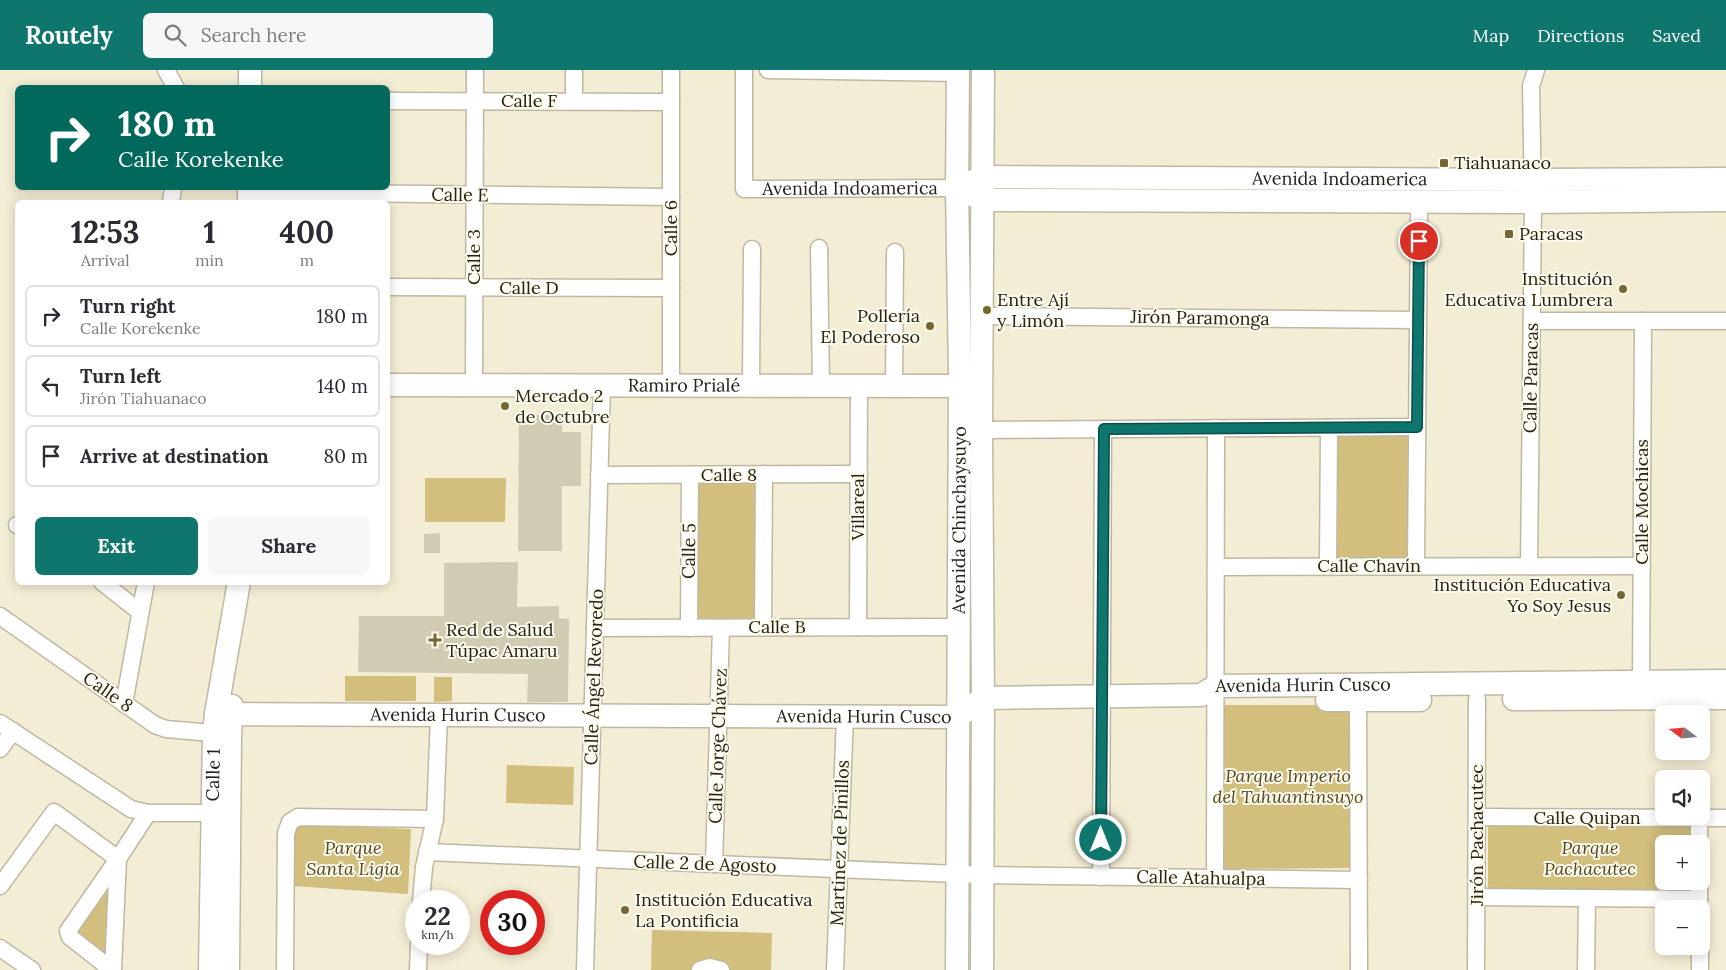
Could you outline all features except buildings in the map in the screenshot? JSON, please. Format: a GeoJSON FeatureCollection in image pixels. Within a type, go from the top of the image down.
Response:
{"type":"FeatureCollection","features":[{"type":"Feature","properties":{"kind":"street"},"geometry":{"type":"LineString","coordinates":[[166,70],[174,85]]}},
{"type":"Feature","properties":{"kind":"street"},"geometry":{"type":"LineString","coordinates":[[250,70],[250,85]]}},
{"type":"Feature","properties":{"kind":"street","name":"Calle 3"},"geometry":{"type":"LineString","coordinates":[[474,385],[475,70]]}},
{"type":"Feature","properties":{"kind":"street"},"geometry":{"type":"LineString","coordinates":[[574,70],[574,101]]}},
{"type":"Feature","properties":{"kind":"street","name":"Calle 6"},"geometry":{"type":"LineString","coordinates":[[671,70],[671,385]]}},
{"type":"Feature","properties":{"kind":"street","name":"Avenida Indoamerica"},"geometry":{"type":"LineString","coordinates":[[744,70],[744,189],[957,188],[982,177],[1533,191],[1726,200]]}},
{"type":"Feature","properties":{"kind":"street"},"geometry":{"type":"LineString","coordinates":[[768,70],[958,71]]}},
{"type":"Feature","properties":{"kind":"street","name":"Avenida Chinchaysuyo"},"geometry":{"type":"LineString","coordinates":[[957,970],[959,627],[971,386],[982,316],[983,70]]}},
{"type":"Feature","properties":{"kind":"street","name":"Calle Paracas"},"geometry":{"type":"LineString","coordinates":[[1529,566],[1533,191],[1532,78],[1536,70]]}},
{"type":"Feature","properties":{"kind":"street","name":"Avenida Chinchaysuyo"},"geometry":{"type":"LineString","coordinates":[[958,71],[957,188],[971,386],[981,430],[983,698],[982,970]]}},
{"type":"Feature","properties":{"kind":"street","name":"Calle F"},"geometry":{"type":"LineString","coordinates":[[390,101],[671,102]]}},
{"type":"Feature","properties":{"kind":"street","name":"Avenida Indoamerica"},"geometry":{"type":"LineString","coordinates":[[957,188],[982,200],[1419,202],[1533,191],[1726,179]]}},
{"type":"Feature","properties":{"kind":"street","name":"Calle E"},"geometry":{"type":"LineString","coordinates":[[249,194],[671,197]]}},
{"type":"Feature","properties":{"kind":"street"},"geometry":{"type":"LineString","coordinates":[[1416,566],[1419,202]]}},
{"type":"Feature","properties":{"kind":"street"},"geometry":{"type":"LineString","coordinates":[[751,386],[752,248]]}},
{"type":"Feature","properties":{"kind":"street"},"geometry":{"type":"LineString","coordinates":[[819,248],[821,386]]}},
{"type":"Feature","properties":{"kind":"street"},"geometry":{"type":"LineString","coordinates":[[894,386],[895,252]]}},
{"type":"Feature","properties":{"kind":"street","name":"Calle D"},"geometry":{"type":"LineString","coordinates":[[390,287],[671,288]]}},
{"type":"Feature","properties":{"kind":"street","name":"Jirón Paramonga"},"geometry":{"type":"LineString","coordinates":[[982,316],[1418,320]]}},
{"type":"Feature","properties":{"kind":"street"},"geometry":{"type":"LineString","coordinates":[[1532,321],[1726,321]]}},
{"type":"Feature","properties":{"kind":"street","name":"Calle Mochicas"},"geometry":{"type":"LineString","coordinates":[[1641,682],[1643,321]]}},
{"type":"Feature","properties":{"kind":"street","name":"Ramiro Prialé"},"geometry":{"type":"LineString","coordinates":[[390,384],[971,386]]}},
{"type":"Feature","properties":{"kind":"street","name":"Calle Ángel Revoredo"},"geometry":{"type":"LineString","coordinates":[[585,970],[602,385]]}},
{"type":"Feature","properties":{"kind":"street","name":"Villareal"},"geometry":{"type":"LineString","coordinates":[[858,627],[859,386]]}},
{"type":"Feature","properties":{"kind":"street"},"geometry":{"type":"LineString","coordinates":[[981,430],[1417,427]]}},
{"type":"Feature","properties":{"kind":"street"},"geometry":{"type":"LineString","coordinates":[[1215,878],[1216,428]]}},
{"type":"Feature","properties":{"kind":"street"},"geometry":{"type":"LineString","coordinates":[[1328,566],[1329,428]]}},
{"type":"Feature","properties":{"kind":"street"},"geometry":{"type":"LineString","coordinates":[[1101,877],[1104,429]]}},
{"type":"Feature","properties":{"kind":"street"},"geometry":{"type":"LineString","coordinates":[[763,627],[764,474]]}},
{"type":"Feature","properties":{"kind":"street","name":"Calle 8"},"geometry":{"type":"LineString","coordinates":[[599,475],[859,474]]}},
{"type":"Feature","properties":{"kind":"street","name":"Calle 5"},"geometry":{"type":"LineString","coordinates":[[688,628],[690,475]]}},
{"type":"Feature","properties":{"kind":"street","name":"Calle Chavín"},"geometry":{"type":"LineString","coordinates":[[1216,567],[1642,566]]}},
{"type":"Feature","properties":{"kind":"street"},"geometry":{"type":"LineString","coordinates":[[106,585],[140,612]]}},
{"type":"Feature","properties":{"kind":"street"},"geometry":{"type":"LineString","coordinates":[[124,704],[145,585]]}},
{"type":"Feature","properties":{"kind":"street","name":"Calle 1"},"geometry":{"type":"LineString","coordinates":[[210,970],[212,813],[241,585]]}},
{"type":"Feature","properties":{"kind":"street","name":"Calle 8"},"geometry":{"type":"LineString","coordinates":[[0,616],[155,725],[166,730],[223,724]]}},
{"type":"Feature","properties":{"kind":"street","name":"Calle B"},"geometry":{"type":"LineString","coordinates":[[595,628],[959,627]]}},
{"type":"Feature","properties":{"kind":"street","name":"Calle Jorge Chávez"},"geometry":{"type":"LineString","coordinates":[[714,864],[720,716],[721,628]]}},
{"type":"Feature","properties":{"kind":"street","name":"Avenida Hurin Cusco"},"geometry":{"type":"LineString","coordinates":[[223,724],[439,715],[958,717],[983,698],[1201,695],[1216,693],[1726,681]]}},
{"type":"Feature","properties":{"kind":"street","name":"Avenida Hurin Cusco"},"geometry":{"type":"LineString","coordinates":[[1216,693],[1358,700],[1726,698]]}},
{"type":"Feature","properties":{"kind":"street","name":"Jirón Pachacutec"},"geometry":{"type":"LineString","coordinates":[[1476,970],[1477,699]]}},
{"type":"Feature","properties":{"kind":"street"},"geometry":{"type":"LineString","coordinates":[[1358,700],[1359,970]]}},
{"type":"Feature","properties":{"kind":"street"},"geometry":{"type":"LineString","coordinates":[[421,890],[422,878],[435,819],[439,715]]}},
{"type":"Feature","properties":{"kind":"street","name":"Martinez de Pinillos"},"geometry":{"type":"LineString","coordinates":[[835,970],[845,717]]}},
{"type":"Feature","properties":{"kind":"street","name":"Calle 1"},"geometry":{"type":"LineString","coordinates":[[223,724],[228,970]]}},
{"type":"Feature","properties":{"kind":"street"},"geometry":{"type":"LineString","coordinates":[[0,749],[6,727],[131,809],[148,813],[212,813]]}},
{"type":"Feature","properties":{"kind":"street"},"geometry":{"type":"LineString","coordinates":[[0,886],[54,812],[118,859]]}},
{"type":"Feature","properties":{"kind":"street"},"geometry":{"type":"LineString","coordinates":[[112,970],[70,937],[68,931],[148,813]]}},
{"type":"Feature","properties":{"kind":"street"},"geometry":{"type":"LineString","coordinates":[[285,970],[286,833],[290,822],[298,817],[435,819]]}},
{"type":"Feature","properties":{"kind":"street","name":"Calle Quipan"},"geometry":{"type":"LineString","coordinates":[[1477,817],[1655,818]]}},
{"type":"Feature","properties":{"kind":"street","name":"Calle Quipan"},"geometry":{"type":"LineString","coordinates":[[1710,818],[1726,818]]}},
{"type":"Feature","properties":{"kind":"street","name":"Calle 2 de Agosto"},"geometry":{"type":"LineString","coordinates":[[427,852],[982,875]]}},
{"type":"Feature","properties":{"kind":"street"},"geometry":{"type":"LineString","coordinates":[[112,970],[118,859]]}},
{"type":"Feature","properties":{"kind":"street","name":"Calle Atahualpa"},"geometry":{"type":"LineString","coordinates":[[982,875],[1359,880]]}},
{"type":"Feature","properties":{"kind":"street"},"geometry":{"type":"LineString","coordinates":[[1477,897],[1587,898],[1655,902]]}},
{"type":"Feature","properties":{"kind":"street"},"geometry":{"type":"LineString","coordinates":[[1586,970],[1587,898]]}},
{"type":"Feature","properties":{"kind":"street"},"geometry":{"type":"LineString","coordinates":[[0,948],[32,970]]}},
{"type":"Feature","properties":{"kind":"street"},"geometry":{"type":"LineString","coordinates":[[418,970],[419,955]]}},
{"type":"Feature","properties":{"kind":"street"},"geometry":{"type":"LineString","coordinates":[[1700,955],[1700,970]]}},
{"type":"Feature","properties":{"kind":"street"},"geometry":{"type":"LineString","coordinates":[[700,970],[710,967],[721,970]]}},
{"type":"Feature","properties":{"kind":"green space"},"geometry":{"type":"Polygon","coordinates":[[[1332,433],[1413,434],[1412,560],[1331,559],[1332,433]]]}},
{"type":"Feature","properties":{"kind":"green space"},"geometry":{"type":"Polygon","coordinates":[[[425,478],[506,478],[505,522],[425,522],[425,478]]]}},
{"type":"Feature","properties":{"kind":"green space"},"geometry":{"type":"Polygon","coordinates":[[[695,481],[758,481],[757,618],[695,618],[695,481]]]}},
{"type":"Feature","properties":{"kind":"green space"},"geometry":{"type":"Polygon","coordinates":[[[345,676],[416,676],[416,701],[345,701],[345,676]]]}},
{"type":"Feature","properties":{"kind":"green space"},"geometry":{"type":"Polygon","coordinates":[[[434,677],[452,677],[452,701],[434,702],[434,677]]]}},
{"type":"Feature","properties":{"kind":"green space","name":"Parque Imperio del Tahuantinsuyo"},"geometry":{"type":"Polygon","coordinates":[[[1224,705],[1353,705],[1352,868],[1222,869],[1224,705]]]}},
{"type":"Feature","properties":{"kind":"green space"},"geometry":{"type":"Polygon","coordinates":[[[507,765],[574,767],[573,805],[506,803],[507,765]]]}},
{"type":"Feature","properties":{"kind":"green space","name":"Parque Santa Ligia"},"geometry":{"type":"Polygon","coordinates":[[[302,825],[411,829],[408,890],[405,890],[405,894],[293,886],[294,834],[297,827],[302,825]]]}},
{"type":"Feature","properties":{"kind":"green space","name":"Parque Pachacutec"},"geometry":{"type":"Polygon","coordinates":[[[1488,825],[1692,825],[1692,835],[1655,835],[1655,890],[1691,890],[1691,893],[1488,891],[1488,825]]]}},
{"type":"Feature","properties":{"kind":"green space"},"geometry":{"type":"Polygon","coordinates":[[[113,874],[111,958],[72,936],[113,874]]]}},
{"type":"Feature","properties":{"kind":"green space"},"geometry":{"type":"Polygon","coordinates":[[[652,930],[772,933],[771,970],[651,970],[652,930]]]}},
{"type":"Feature","properties":{"kind":"place","name":"Tiahuanaco"},"geometry":{"type":"Point","coordinates":[1444,163]}},
{"type":"Feature","properties":{"kind":"place","name":"Paracas"},"geometry":{"type":"Point","coordinates":[1509,234]}},
{"type":"Feature","properties":{"kind":"place","name":"Institución Educativa Lumbrera"},"geometry":{"type":"Point","coordinates":[1623,289]}},
{"type":"Feature","properties":{"kind":"place","name":"Entre Ají y Limón"},"geometry":{"type":"Point","coordinates":[987,310]}},
{"type":"Feature","properties":{"kind":"place","name":"Pollería El Poderoso"},"geometry":{"type":"Point","coordinates":[930,326]}},
{"type":"Feature","properties":{"kind":"place","name":"Mercado 2 de Octubre"},"geometry":{"type":"Point","coordinates":[505,406]}},
{"type":"Feature","properties":{"kind":"place","name":"Institución Educativa Yo Soy Jesus"},"geometry":{"type":"Point","coordinates":[1621,595]}},
{"type":"Feature","properties":{"kind":"place","name":"Red de Salud Túpac Amaru"},"geometry":{"type":"Point","coordinates":[435,640]}},
{"type":"Feature","properties":{"kind":"place","name":"Institución Educativa La Pontificia"},"geometry":{"type":"Point","coordinates":[625,910]}},
{"type":"Feature","properties":{"kind":"route"},"geometry":{"type":"LineString","coordinates":[[1101,840],[1104,429],[1417,427],[1419,241]]}}]}
